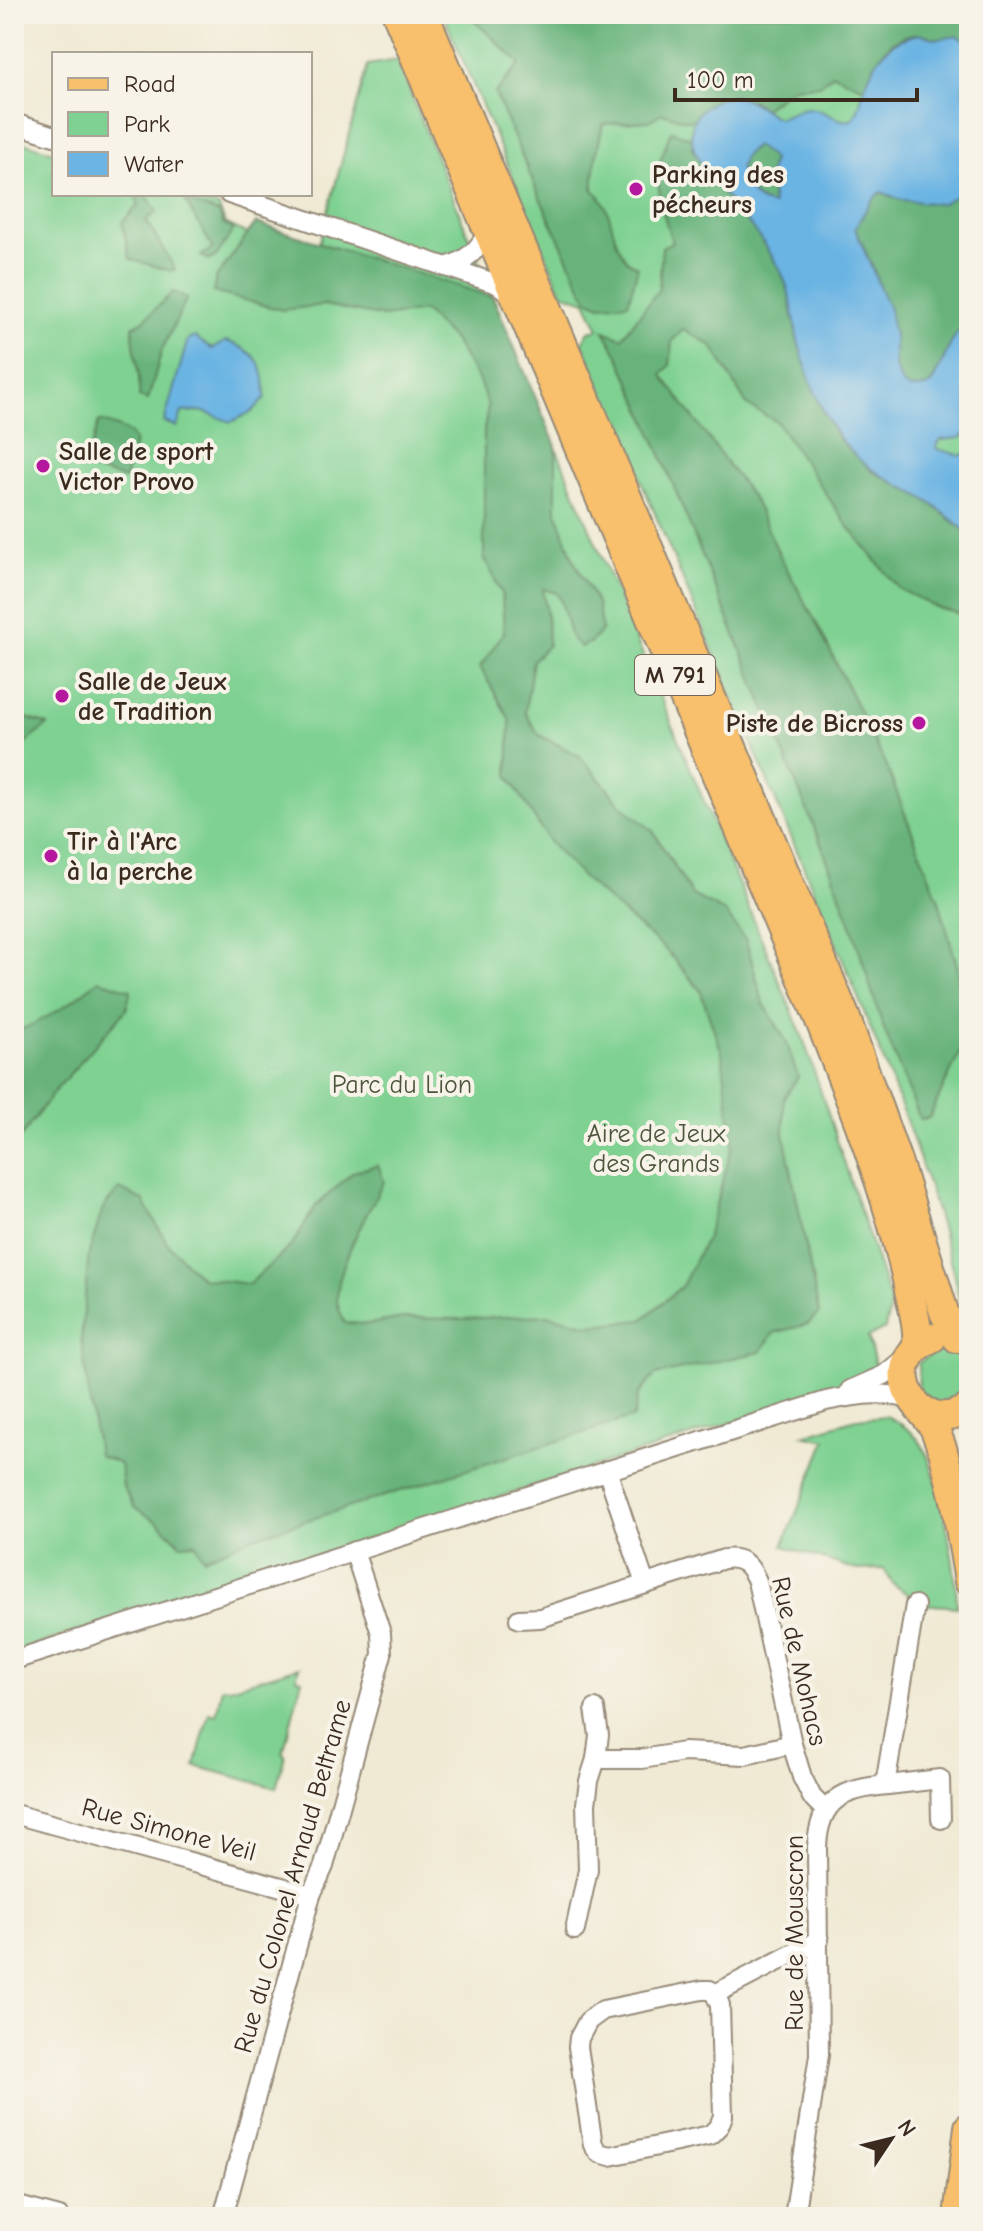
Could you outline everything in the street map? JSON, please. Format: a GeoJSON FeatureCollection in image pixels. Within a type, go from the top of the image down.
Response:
{"type":"FeatureCollection","features":[{"type":"Feature","properties":{"kind":"main road","name":"M 791"},"geometry":{"type":"LineString","coordinates":[[397,14],[844,1082],[903,1262],[917,1330],[915,1350]]}},
{"type":"Feature","properties":{"kind":"main road","name":"M 791"},"geometry":{"type":"LineString","coordinates":[[424,14],[850,1030],[898,1164],[944,1312],[963,1341]]}},
{"type":"Feature","properties":{"kind":"main road"},"geometry":{"type":"LineString","coordinates":[[963,1341],[945,1336],[933,1338],[915,1350],[906,1367],[905,1378],[907,1390],[934,1427],[943,1451],[969,1581]]}},
{"type":"Feature","properties":{"kind":"main road"},"geometry":{"type":"LineString","coordinates":[[916,1404],[930,1414],[942,1416],[954,1415],[969,1408]]}},
{"type":"Feature","properties":{"kind":"main road"},"geometry":{"type":"LineString","coordinates":[[958,2217],[969,2127]]}},
{"type":"Feature","properties":{"kind":"street"},"geometry":{"type":"LineString","coordinates":[[14,123],[52,135]]}},
{"type":"Feature","properties":{"kind":"street"},"geometry":{"type":"LineString","coordinates":[[235,196],[497,284],[516,298]]}},
{"type":"Feature","properties":{"kind":"street"},"geometry":{"type":"LineString","coordinates":[[446,267],[462,262],[473,254],[488,231]]}},
{"type":"Feature","properties":{"kind":"street"},"geometry":{"type":"LineString","coordinates":[[14,1660],[826,1401],[884,1375],[915,1350]]}},
{"type":"Feature","properties":{"kind":"street"},"geometry":{"type":"LineString","coordinates":[[826,1401],[879,1393],[916,1404]]}},
{"type":"Feature","properties":{"kind":"street"},"geometry":{"type":"LineString","coordinates":[[607,1470],[645,1584]]}},
{"type":"Feature","properties":{"kind":"street","name":"Rue du Colonel Arnaud Beltrame"},"geometry":{"type":"LineString","coordinates":[[223,2217],[311,1895],[324,1866],[382,1654],[381,1633],[354,1551]]}},
{"type":"Feature","properties":{"kind":"street","name":"Rue de Mohacs"},"geometry":{"type":"LineString","coordinates":[[519,1619],[540,1618],[724,1559],[739,1558],[750,1566],[757,1581],[792,1744],[806,1789],[825,1810]]}},
{"type":"Feature","properties":{"kind":"street"},"geometry":{"type":"LineString","coordinates":[[885,1785],[915,1605]]}},
{"type":"Feature","properties":{"kind":"street"},"geometry":{"type":"LineString","coordinates":[[575,1930],[588,1870],[586,1804],[599,1735],[595,1709]]}},
{"type":"Feature","properties":{"kind":"street"},"geometry":{"type":"LineString","coordinates":[[596,1759],[642,1759],[684,1752],[735,1756],[757,1754],[792,1744]]}},
{"type":"Feature","properties":{"kind":"street","name":"Rue de Mouscron"},"geometry":{"type":"LineString","coordinates":[[794,2217],[819,2055],[817,1835],[820,1822],[825,1810],[851,1790],[940,1779],[941,1819]]}},
{"type":"Feature","properties":{"kind":"street","name":"Rue Simone Veil"},"geometry":{"type":"LineString","coordinates":[[14,1814],[311,1895]]}},
{"type":"Feature","properties":{"kind":"street"},"geometry":{"type":"LineString","coordinates":[[715,1994],[819,1940]]}},
{"type":"Feature","properties":{"kind":"street"},"geometry":{"type":"LineString","coordinates":[[702,1990],[715,1994],[720,2005],[723,2116],[719,2126],[710,2135],[610,2156],[599,2153],[593,2145],[578,2047],[588,2021],[603,2010],[702,1990]]}},
{"type":"Feature","properties":{"kind":"street"},"geometry":{"type":"LineString","coordinates":[[14,2205],[59,2217]]}},
{"type":"Feature","properties":{"kind":"green space"},"geometry":{"type":"Polygon","coordinates":[[[443,14],[605,14],[615,25],[634,14],[969,14],[969,1328],[964,1322],[951,1265],[917,1152],[876,1041],[582,342],[589,331],[599,329],[586,301],[562,293],[443,14]]]}},
{"type":"Feature","properties":{"kind":"green space"},"geometry":{"type":"Polygon","coordinates":[[[467,14],[603,14],[615,26],[638,14],[969,14],[969,42],[920,34],[899,38],[884,52],[864,88],[833,74],[820,85],[793,87],[763,109],[752,100],[699,115],[696,120],[662,113],[649,121],[603,124],[593,190],[605,204],[621,252],[638,267],[628,303],[601,305],[587,299],[495,93],[520,64],[467,14]]]}},
{"type":"Feature","properties":{"kind":"green space","name":"Parc du Lion"},"geometry":{"type":"Polygon","coordinates":[[[397,60],[803,1038],[891,1303],[885,1329],[868,1337],[877,1372],[806,1399],[14,1652],[14,139],[52,151],[52,196],[187,196],[219,207],[225,223],[247,234],[256,223],[319,244],[368,65],[397,60]]]}},
{"type":"Feature","properties":{"kind":"green space"},"geometry":{"type":"Polygon","coordinates":[[[671,131],[692,138],[693,150],[754,229],[780,270],[788,289],[798,341],[820,405],[839,439],[872,471],[924,498],[969,534],[969,616],[940,609],[899,589],[847,525],[777,422],[747,405],[712,346],[683,329],[672,341],[670,365],[662,375],[754,500],[886,765],[939,901],[958,969],[964,1044],[929,1118],[920,1119],[882,1024],[853,930],[823,849],[642,409],[604,331],[622,338],[659,289],[662,247],[672,242],[656,172],[671,131]]]}},
{"type":"Feature","properties":{"kind":"green space"},"geometry":{"type":"Polygon","coordinates":[[[755,146],[773,160],[769,173],[774,205],[755,197],[740,168],[744,156],[755,146]]]}},
{"type":"Feature","properties":{"kind":"green space"},"geometry":{"type":"Polygon","coordinates":[[[969,183],[969,318],[953,339],[932,383],[910,389],[899,382],[894,365],[894,336],[875,273],[855,228],[874,196],[881,192],[901,200],[959,194],[969,183]]]}},
{"type":"Feature","properties":{"kind":"green space"},"geometry":{"type":"Polygon","coordinates":[[[135,196],[147,196],[157,212],[146,220],[175,269],[171,271],[130,259],[122,222],[139,205],[135,196]]]}},
{"type":"Feature","properties":{"kind":"green space"},"geometry":{"type":"Polygon","coordinates":[[[185,201],[220,213],[223,224],[234,229],[217,255],[210,260],[201,256],[213,248],[185,201]]]}},
{"type":"Feature","properties":{"kind":"green space"},"geometry":{"type":"Polygon","coordinates":[[[256,223],[493,297],[556,446],[556,509],[573,559],[597,603],[602,630],[591,642],[581,647],[571,638],[557,593],[543,589],[548,645],[533,660],[525,712],[539,735],[580,756],[621,805],[653,831],[692,895],[725,912],[746,941],[763,1002],[786,1041],[798,1077],[784,1098],[784,1134],[819,1313],[808,1324],[774,1333],[760,1352],[655,1375],[638,1395],[634,1417],[251,1538],[204,1558],[195,1543],[181,1544],[159,1523],[134,1507],[123,1487],[120,1464],[98,1455],[81,1340],[89,1253],[103,1208],[119,1189],[143,1200],[167,1243],[201,1278],[249,1284],[292,1245],[316,1206],[353,1172],[378,1165],[384,1182],[354,1239],[338,1285],[337,1302],[345,1323],[369,1324],[403,1318],[548,1315],[590,1325],[642,1320],[682,1286],[707,1237],[733,1144],[722,1053],[700,990],[668,952],[583,878],[550,843],[508,775],[510,720],[480,667],[504,632],[502,594],[484,557],[484,430],[488,406],[478,379],[454,341],[424,311],[384,317],[324,305],[282,310],[213,292],[216,278],[256,223]]]}},
{"type":"Feature","properties":{"kind":"green space"},"geometry":{"type":"Polygon","coordinates":[[[173,292],[187,298],[162,350],[148,400],[139,397],[133,326],[144,320],[173,292]]]}},
{"type":"Feature","properties":{"kind":"green space"},"geometry":{"type":"Polygon","coordinates":[[[99,421],[124,430],[134,440],[125,479],[85,468],[99,421]]]}},
{"type":"Feature","properties":{"kind":"green space"},"geometry":{"type":"Polygon","coordinates":[[[14,714],[48,725],[14,753],[14,714]]]}},
{"type":"Feature","properties":{"kind":"green space"},"geometry":{"type":"Polygon","coordinates":[[[99,980],[131,990],[126,1010],[54,1092],[18,1141],[14,1142],[14,1032],[59,1010],[99,980]]]}},
{"type":"Feature","properties":{"kind":"green space"},"geometry":{"type":"Polygon","coordinates":[[[942,1346],[959,1350],[969,1359],[969,1395],[943,1407],[919,1391],[918,1363],[942,1346]]]}},
{"type":"Feature","properties":{"kind":"green space"},"geometry":{"type":"Polygon","coordinates":[[[886,1416],[917,1438],[933,1471],[950,1544],[957,1607],[922,1604],[893,1584],[884,1569],[857,1570],[783,1546],[826,1440],[803,1435],[856,1419],[886,1416]]]}},
{"type":"Feature","properties":{"kind":"green space"},"geometry":{"type":"Polygon","coordinates":[[[299,1667],[296,1678],[302,1679],[276,1788],[195,1766],[209,1713],[216,1715],[222,1687],[229,1688],[299,1667]]]}},
{"type":"Feature","properties":{"kind":"water"},"geometry":{"type":"Polygon","coordinates":[[[921,34],[937,39],[958,36],[969,42],[969,70],[963,88],[969,101],[969,183],[959,194],[941,204],[901,200],[881,192],[872,200],[855,228],[889,309],[894,336],[894,365],[902,384],[910,389],[932,383],[953,339],[969,318],[969,430],[961,438],[941,440],[936,447],[959,455],[969,454],[969,534],[927,501],[869,467],[834,430],[806,367],[790,296],[780,270],[757,234],[704,168],[691,133],[696,117],[711,103],[730,96],[746,99],[777,118],[808,108],[851,120],[858,111],[877,61],[891,46],[921,34]],[[755,146],[744,156],[740,168],[755,197],[773,205],[769,173],[773,160],[755,146]]]}},
{"type":"Feature","properties":{"kind":"water"},"geometry":{"type":"Polygon","coordinates":[[[195,337],[212,349],[226,341],[245,350],[258,361],[264,376],[265,398],[253,411],[231,422],[201,411],[182,412],[177,427],[164,422],[188,339],[195,337]]]}},
{"type":"Feature","properties":{"kind":"place","name":"Parking des pécheurs"},"geometry":{"type":"Point","coordinates":[636,189]}},
{"type":"Feature","properties":{"kind":"place","name":"Salle de sport Victor Provo"},"geometry":{"type":"Point","coordinates":[43,466]}},
{"type":"Feature","properties":{"kind":"place","name":"Salle de Jeux de Tradition"},"geometry":{"type":"Point","coordinates":[62,696]}},
{"type":"Feature","properties":{"kind":"place","name":"Piste de Bicross"},"geometry":{"type":"Point","coordinates":[919,723]}},
{"type":"Feature","properties":{"kind":"place","name":"Tir à l'Arc à la perche"},"geometry":{"type":"Point","coordinates":[51,856]}},
{"type":"Feature","properties":{"kind":"park label","name":"Aire de Jeux des Grands"},"geometry":{"type":"Point","coordinates":[656,1148]}}]}
